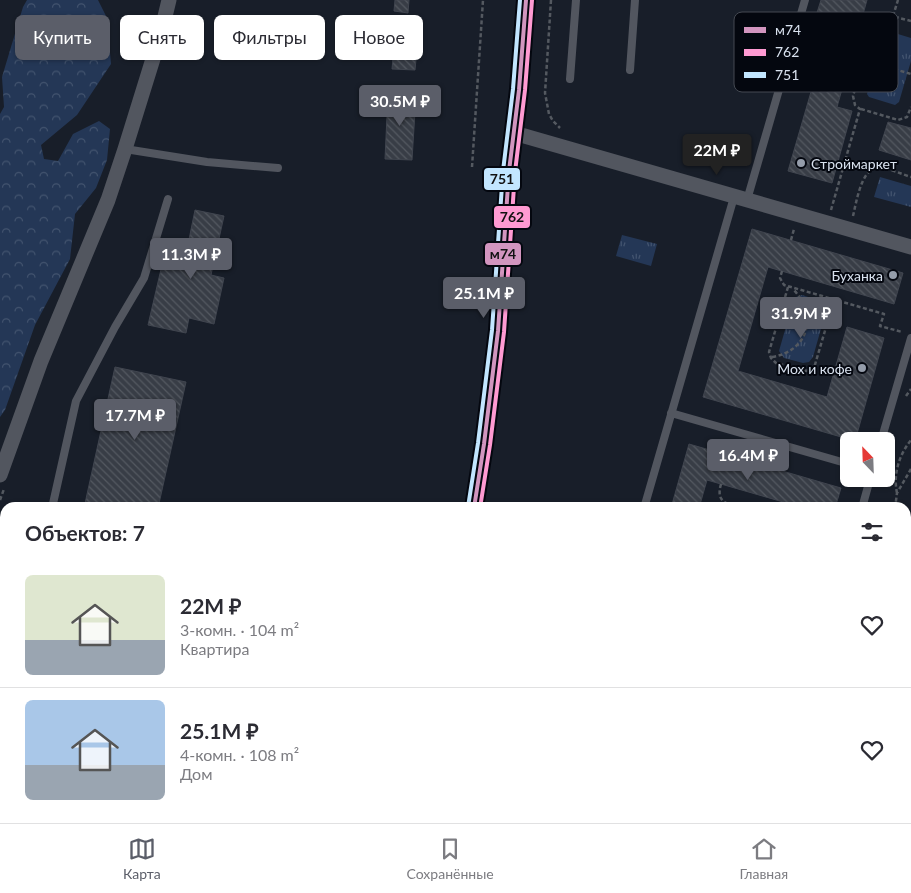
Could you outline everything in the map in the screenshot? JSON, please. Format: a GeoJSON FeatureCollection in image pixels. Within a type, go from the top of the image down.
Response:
{"type":"FeatureCollection","features":[{"type":"Feature","properties":{"kind":"street"},"geometry":{"type":"LineString","coordinates":[[0,475],[41,361],[108,200],[161,33],[169,0]]}},
{"type":"Feature","properties":{"kind":"street"},"geometry":{"type":"LineString","coordinates":[[475,502],[498,331],[510,171],[526,0]]}},
{"type":"Feature","properties":{"kind":"street"},"geometry":{"type":"LineString","coordinates":[[514,133],[911,248]]}},
{"type":"Feature","properties":{"kind":"lane"},"geometry":{"type":"LineString","coordinates":[[570,78],[576,0]]}},
{"type":"Feature","properties":{"kind":"lane"},"geometry":{"type":"LineString","coordinates":[[630,70],[635,0]]}},
{"type":"Feature","properties":{"kind":"lane"},"geometry":{"type":"LineString","coordinates":[[801,12],[805,0]]}},
{"type":"Feature","properties":{"kind":"lane"},"geometry":{"type":"LineString","coordinates":[[646,502],[671,413],[775,92]]}},
{"type":"Feature","properties":{"kind":"lane"},"geometry":{"type":"LineString","coordinates":[[125,149],[207,162],[278,168]]}},
{"type":"Feature","properties":{"kind":"lane"},"geometry":{"type":"LineString","coordinates":[[53,502],[76,401],[115,327],[144,278],[168,200]]}},
{"type":"Feature","properties":{"kind":"lane"},"geometry":{"type":"LineString","coordinates":[[884,432],[911,338]]}},
{"type":"Feature","properties":{"kind":"lane"},"geometry":{"type":"LineString","coordinates":[[671,413],[840,461]]}},
{"type":"Feature","properties":{"kind":"lane"},"geometry":{"type":"LineString","coordinates":[[864,502],[868,488]]}},
{"type":"Feature","properties":{"kind":"path"},"geometry":{"type":"LineString","coordinates":[[472,167],[483,0]]}},
{"type":"Feature","properties":{"kind":"path"},"geometry":{"type":"LineString","coordinates":[[551,0],[545,93],[549,114],[560,128]]}},
{"type":"Feature","properties":{"kind":"path"},"geometry":{"type":"LineString","coordinates":[[894,12],[898,0]]}},
{"type":"Feature","properties":{"kind":"path"},"geometry":{"type":"LineString","coordinates":[[898,17],[911,21]]}},
{"type":"Feature","properties":{"kind":"path"},"geometry":{"type":"LineString","coordinates":[[898,70],[911,74]]}},
{"type":"Feature","properties":{"kind":"path"},"geometry":{"type":"LineString","coordinates":[[854,92],[855,105],[860,109],[898,120],[906,117],[911,107]]}},
{"type":"Feature","properties":{"kind":"path"},"geometry":{"type":"LineString","coordinates":[[828,224],[860,109]]}},
{"type":"Feature","properties":{"kind":"path"},"geometry":{"type":"LineString","coordinates":[[849,230],[866,174],[876,168],[911,176]]}},
{"type":"Feature","properties":{"kind":"path"},"geometry":{"type":"LineString","coordinates":[[771,357],[784,354],[794,348],[804,334],[808,317],[800,298],[781,280],[782,271]]}},
{"type":"Feature","properties":{"kind":"path"},"geometry":{"type":"LineString","coordinates":[[790,287],[884,314],[880,326],[903,332]]}},
{"type":"Feature","properties":{"kind":"path"},"geometry":{"type":"LineString","coordinates":[[790,287],[769,352],[776,363],[806,371],[814,368],[834,300]]}},
{"type":"Feature","properties":{"kind":"path"},"geometry":{"type":"LineString","coordinates":[[808,317],[819,309],[833,304]]}},
{"type":"Feature","properties":{"kind":"path"},"geometry":{"type":"LineString","coordinates":[[729,456],[736,432]]}},
{"type":"Feature","properties":{"kind":"path"},"geometry":{"type":"LineString","coordinates":[[896,502],[898,465],[905,448],[911,440]]}},
{"type":"Feature","properties":{"kind":"path"},"geometry":{"type":"LineString","coordinates":[[897,493],[911,469]]}},
{"type":"Feature","properties":{"kind":"path"},"geometry":{"type":"LineString","coordinates":[[721,484],[720,497],[725,502]]}},
{"type":"Feature","properties":{"kind":"green space"},"geometry":{"type":"Polygon","coordinates":[[[27,0],[98,0],[106,15],[21,15],[27,0]]]}},
{"type":"Feature","properties":{"kind":"green space"},"geometry":{"type":"Polygon","coordinates":[[[15,34],[15,60],[110,60],[110,52],[111,64],[77,115],[41,145],[44,159],[58,161],[73,134],[99,121],[110,129],[107,160],[96,188],[75,214],[70,259],[35,325],[5,410],[0,417],[0,114],[4,107],[2,77],[15,34]]]}},
{"type":"Feature","properties":{"kind":"green space"},"geometry":{"type":"Polygon","coordinates":[[[898,34],[911,38],[911,61],[899,102],[895,105],[869,97],[868,92],[898,92],[898,34]]]}},
{"type":"Feature","properties":{"kind":"green space"},"geometry":{"type":"Polygon","coordinates":[[[880,177],[911,186],[911,207],[874,197],[880,177]]]}},
{"type":"Feature","properties":{"kind":"green space"},"geometry":{"type":"Polygon","coordinates":[[[622,235],[657,244],[651,266],[616,256],[622,235]]]}},
{"type":"Feature","properties":{"kind":"green space"},"geometry":{"type":"Polygon","coordinates":[[[802,295],[821,301],[826,311],[813,357],[809,362],[803,363],[784,358],[779,351],[793,302],[796,297],[802,295]]]}},
{"type":"Feature","properties":{"kind":"building"},"geometry":{"type":"Polygon","coordinates":[[[395,0],[409,0],[408,13],[394,11],[395,0]]]}},
{"type":"Feature","properties":{"kind":"building"},"geometry":{"type":"Polygon","coordinates":[[[821,0],[867,0],[864,12],[817,12],[821,0]]]}},
{"type":"Feature","properties":{"kind":"building"},"geometry":{"type":"Polygon","coordinates":[[[393,60],[416,60],[415,70],[392,69],[393,60]]]}},
{"type":"Feature","properties":{"kind":"building"},"geometry":{"type":"Polygon","coordinates":[[[811,92],[841,92],[837,107],[852,111],[832,183],[788,171],[811,92]]]}},
{"type":"Feature","properties":{"kind":"building"},"geometry":{"type":"Polygon","coordinates":[[[388,94],[416,95],[412,160],[385,159],[388,94]]]}},
{"type":"Feature","properties":{"kind":"building"},"geometry":{"type":"Polygon","coordinates":[[[888,122],[911,128],[911,160],[879,150],[888,122]]]}},
{"type":"Feature","properties":{"kind":"building"},"geometry":{"type":"Polygon","coordinates":[[[195,210],[224,216],[211,275],[224,278],[214,324],[189,318],[186,333],[148,325],[162,265],[183,269],[195,210]]]}},
{"type":"Feature","properties":{"kind":"building"},"geometry":{"type":"Polygon","coordinates":[[[752,229],[903,273],[894,304],[768,267],[738,371],[827,397],[847,327],[884,338],[858,432],[840,432],[840,437],[703,397],[752,229]]]}},
{"type":"Feature","properties":{"kind":"building"},"geometry":{"type":"Polygon","coordinates":[[[115,367],[186,382],[159,502],[85,502],[115,367]]]}},
{"type":"Feature","properties":{"kind":"building"},"geometry":{"type":"Polygon","coordinates":[[[689,444],[841,488],[837,502],[783,502],[707,480],[701,502],[673,502],[689,444]]]}},
{"type":"Feature","properties":{"kind":"transit line","name":"751"},"geometry":{"type":"LineString","coordinates":[[469,502],[492,330],[503,171],[513,89],[520,0]]}},
{"type":"Feature","properties":{"kind":"transit line","name":"м74"},"geometry":{"type":"LineString","coordinates":[[475,502],[498,331],[509,171],[519,90],[526,0]]}},
{"type":"Feature","properties":{"kind":"transit line","name":"762"},"geometry":{"type":"LineString","coordinates":[[481,502],[504,332],[515,172],[525,90],[532,0]]}},
{"type":"Feature","properties":{"kind":"place","name":"Строймаркет"},"geometry":{"type":"Point","coordinates":[801,163]}},
{"type":"Feature","properties":{"kind":"place","name":"Буханка"},"geometry":{"type":"Point","coordinates":[893,275]}},
{"type":"Feature","properties":{"kind":"place","name":"Мох и кофе"},"geometry":{"type":"Point","coordinates":[862,368]}}]}
